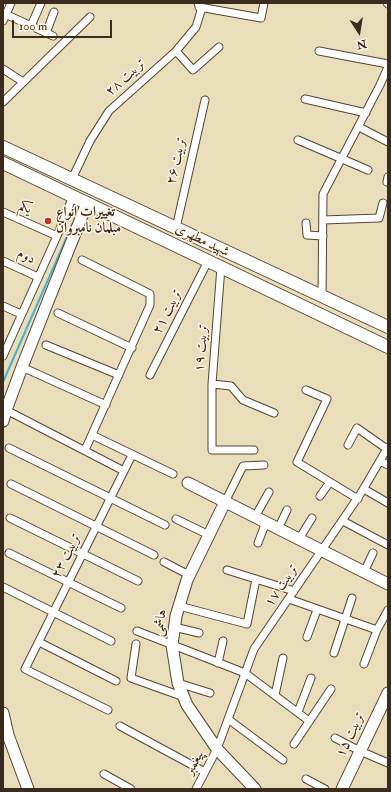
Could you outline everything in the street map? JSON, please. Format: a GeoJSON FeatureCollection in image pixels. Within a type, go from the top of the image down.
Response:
{"type":"FeatureCollection","features":[{"type":"Feature","properties":{"kind":"main road","name":"شهید مطهری"},"geometry":{"type":"LineString","coordinates":[[3,147],[388,328]]}},
{"type":"Feature","properties":{"kind":"main road","name":"شهید مطهری"},"geometry":{"type":"LineString","coordinates":[[3,163],[388,347]]}},
{"type":"Feature","properties":{"kind":"main road"},"geometry":{"type":"LineString","coordinates":[[268,290],[276,275]]}},
{"type":"Feature","properties":{"kind":"street"},"geometry":{"type":"LineString","coordinates":[[11,3],[4,16],[31,26],[49,35],[54,12]]}},
{"type":"Feature","properties":{"kind":"street"},"geometry":{"type":"LineString","coordinates":[[31,26],[41,3]]}},
{"type":"Feature","properties":{"kind":"street"},"geometry":{"type":"LineString","coordinates":[[198,5],[261,18],[264,3]]}},
{"type":"Feature","properties":{"kind":"street","name":"تربیت ۲۸"},"geometry":{"type":"LineString","coordinates":[[72,179],[90,141],[109,111],[176,51],[196,27],[201,11],[198,5]]}},
{"type":"Feature","properties":{"kind":"street"},"geometry":{"type":"LineString","coordinates":[[3,102],[90,17]]}},
{"type":"Feature","properties":{"kind":"street"},"geometry":{"type":"LineString","coordinates":[[176,51],[193,70],[219,47]]}},
{"type":"Feature","properties":{"kind":"street"},"geometry":{"type":"LineString","coordinates":[[319,51],[388,64]]}},
{"type":"Feature","properties":{"kind":"street"},"geometry":{"type":"LineString","coordinates":[[322,296],[323,194],[359,127],[388,67]]}},
{"type":"Feature","properties":{"kind":"street"},"geometry":{"type":"LineString","coordinates":[[3,69],[23,82]]}},
{"type":"Feature","properties":{"kind":"street","name":"تربیت ۲۶"},"geometry":{"type":"LineString","coordinates":[[176,228],[205,100]]}},
{"type":"Feature","properties":{"kind":"street"},"geometry":{"type":"LineString","coordinates":[[305,100],[366,113]]}},
{"type":"Feature","properties":{"kind":"street"},"geometry":{"type":"LineString","coordinates":[[359,127],[388,142]]}},
{"type":"Feature","properties":{"kind":"street"},"geometry":{"type":"LineString","coordinates":[[298,140],[368,170]]}},
{"type":"Feature","properties":{"kind":"street"},"geometry":{"type":"LineString","coordinates":[[3,356],[57,236],[73,196]]}},
{"type":"Feature","properties":{"kind":"street"},"geometry":{"type":"LineString","coordinates":[[3,421],[22,367],[87,203]]}},
{"type":"Feature","properties":{"kind":"street"},"geometry":{"type":"LineString","coordinates":[[323,220],[379,218],[383,203]]}},
{"type":"Feature","properties":{"kind":"street","name":"یکم"},"geometry":{"type":"LineString","coordinates":[[3,212],[57,236]]}},
{"type":"Feature","properties":{"kind":"street"},"geometry":{"type":"LineString","coordinates":[[306,224],[307,235],[323,236]]}},
{"type":"Feature","properties":{"kind":"street","name":"دوم"},"geometry":{"type":"LineString","coordinates":[[3,260],[38,277]]}},
{"type":"Feature","properties":{"kind":"street"},"geometry":{"type":"LineString","coordinates":[[82,260],[150,294],[150,305],[85,450]]}},
{"type":"Feature","properties":{"kind":"street","name":"تربیت ۲۱"},"geometry":{"type":"LineString","coordinates":[[150,375],[208,261]]}},
{"type":"Feature","properties":{"kind":"street","name":"تربیت ۱۹"},"geometry":{"type":"LineString","coordinates":[[222,267],[212,384],[231,386],[243,400],[274,413]]}},
{"type":"Feature","properties":{"kind":"street"},"geometry":{"type":"LineString","coordinates":[[3,306],[21,314]]}},
{"type":"Feature","properties":{"kind":"street"},"geometry":{"type":"LineString","coordinates":[[58,313],[132,348]]}},
{"type":"Feature","properties":{"kind":"street"},"geometry":{"type":"LineString","coordinates":[[46,345],[119,375]]}},
{"type":"Feature","properties":{"kind":"street"},"geometry":{"type":"LineString","coordinates":[[22,367],[106,405]]}},
{"type":"Feature","properties":{"kind":"street"},"geometry":{"type":"LineString","coordinates":[[212,384],[212,450],[254,450]]}},
{"type":"Feature","properties":{"kind":"street"},"geometry":{"type":"LineString","coordinates":[[306,390],[327,399],[297,462],[358,499]]}},
{"type":"Feature","properties":{"kind":"street"},"geometry":{"type":"LineString","coordinates":[[6,410],[124,471]]}},
{"type":"Feature","properties":{"kind":"street"},"geometry":{"type":"LineString","coordinates":[[348,445],[357,428],[387,448]]}},
{"type":"Feature","properties":{"kind":"street"},"geometry":{"type":"LineString","coordinates":[[92,435],[173,474]]}},
{"type":"Feature","properties":{"kind":"street"},"geometry":{"type":"LineString","coordinates":[[9,448],[165,525]]}},
{"type":"Feature","properties":{"kind":"street","name":"تربیت ۱۷"},"geometry":{"type":"LineString","coordinates":[[217,748],[254,649],[358,499],[387,448]]}},
{"type":"Feature","properties":{"kind":"street","name":"تربیت ۲۳"},"geometry":{"type":"LineString","coordinates":[[108,710],[25,669],[132,455]]}},
{"type":"Feature","properties":{"kind":"street"},"geometry":{"type":"LineString","coordinates":[[380,461],[388,465]]}},
{"type":"Feature","properties":{"kind":"street"},"geometry":{"type":"LineString","coordinates":[[225,502],[243,466],[264,465]]}},
{"type":"Feature","properties":{"kind":"street"},"geometry":{"type":"LineString","coordinates":[[320,496],[330,482]]}},
{"type":"Feature","properties":{"kind":"street"},"geometry":{"type":"LineString","coordinates":[[188,483],[388,584]]}},
{"type":"Feature","properties":{"kind":"street"},"geometry":{"type":"LineString","coordinates":[[11,484],[154,555]]}},
{"type":"Feature","properties":{"kind":"street"},"geometry":{"type":"LineString","coordinates":[[364,489],[388,503]]}},
{"type":"Feature","properties":{"kind":"street"},"geometry":{"type":"LineString","coordinates":[[255,517],[269,492]]}},
{"type":"Feature","properties":{"kind":"street","name":"هاشمی"},"geometry":{"type":"LineString","coordinates":[[225,502],[189,575],[179,606],[174,627],[172,645],[178,683],[187,705],[217,748],[255,789]]}},
{"type":"Feature","properties":{"kind":"street"},"geometry":{"type":"LineString","coordinates":[[278,528],[287,510]]}},
{"type":"Feature","properties":{"kind":"street"},"geometry":{"type":"LineString","coordinates":[[10,518],[138,581]]}},
{"type":"Feature","properties":{"kind":"street"},"geometry":{"type":"LineString","coordinates":[[299,539],[312,518]]}},
{"type":"Feature","properties":{"kind":"street"},"geometry":{"type":"LineString","coordinates":[[176,519],[209,535]]}},
{"type":"Feature","properties":{"kind":"street"},"geometry":{"type":"LineString","coordinates":[[343,521],[388,545]]}},
{"type":"Feature","properties":{"kind":"street"},"geometry":{"type":"LineString","coordinates":[[258,543],[266,522]]}},
{"type":"Feature","properties":{"kind":"street"},"geometry":{"type":"LineString","coordinates":[[9,553],[121,608]]}},
{"type":"Feature","properties":{"kind":"street"},"geometry":{"type":"LineString","coordinates":[[364,572],[373,553]]}},
{"type":"Feature","properties":{"kind":"street"},"geometry":{"type":"LineString","coordinates":[[164,562],[189,575]]}},
{"type":"Feature","properties":{"kind":"street"},"geometry":{"type":"LineString","coordinates":[[227,570],[294,591]]}},
{"type":"Feature","properties":{"kind":"street"},"geometry":{"type":"LineString","coordinates":[[179,606],[247,624],[256,579]]}},
{"type":"Feature","properties":{"kind":"street"},"geometry":{"type":"LineString","coordinates":[[3,588],[111,641]]}},
{"type":"Feature","properties":{"kind":"street"},"geometry":{"type":"LineString","coordinates":[[334,652],[352,598]]}},
{"type":"Feature","properties":{"kind":"street"},"geometry":{"type":"LineString","coordinates":[[289,599],[345,620],[377,630]]}},
{"type":"Feature","properties":{"kind":"street"},"geometry":{"type":"LineString","coordinates":[[307,637],[317,610]]}},
{"type":"Feature","properties":{"kind":"street"},"geometry":{"type":"LineString","coordinates":[[364,664],[377,630],[388,610]]}},
{"type":"Feature","properties":{"kind":"street"},"geometry":{"type":"LineString","coordinates":[[174,627],[199,633]]}},
{"type":"Feature","properties":{"kind":"street"},"geometry":{"type":"LineString","coordinates":[[137,632],[245,673],[309,721]]}},
{"type":"Feature","properties":{"kind":"street"},"geometry":{"type":"LineString","coordinates":[[218,663],[223,641]]}},
{"type":"Feature","properties":{"kind":"street"},"geometry":{"type":"LineString","coordinates":[[39,642],[116,680]]}},
{"type":"Feature","properties":{"kind":"street"},"geometry":{"type":"LineString","coordinates":[[136,644],[131,678],[184,697]]}},
{"type":"Feature","properties":{"kind":"street"},"geometry":{"type":"LineString","coordinates":[[275,695],[283,658]]}},
{"type":"Feature","properties":{"kind":"street"},"geometry":{"type":"LineString","coordinates":[[298,712],[311,678]]}},
{"type":"Feature","properties":{"kind":"street"},"geometry":{"type":"LineString","coordinates":[[178,683],[210,693]]}},
{"type":"Feature","properties":{"kind":"street"},"geometry":{"type":"LineString","coordinates":[[294,744],[331,690]]}},
{"type":"Feature","properties":{"kind":"street","name":"تربیت ۱۵"},"geometry":{"type":"LineString","coordinates":[[342,789],[388,693]]}},
{"type":"Feature","properties":{"kind":"street"},"geometry":{"type":"LineString","coordinates":[[3,713],[7,743],[28,789]]}},
{"type":"Feature","properties":{"kind":"street"},"geometry":{"type":"LineString","coordinates":[[228,719],[283,760]]}},
{"type":"Feature","properties":{"kind":"street"},"geometry":{"type":"LineString","coordinates":[[120,726],[205,772]]}},
{"type":"Feature","properties":{"kind":"street"},"geometry":{"type":"LineString","coordinates":[[335,738],[388,763]]}},
{"type":"Feature","properties":{"kind":"street","name":"پیغمبر"},"geometry":{"type":"LineString","coordinates":[[196,789],[217,748]]}},
{"type":"Feature","properties":{"kind":"street"},"geometry":{"type":"LineString","coordinates":[[104,774],[131,789]]}},
{"type":"Feature","properties":{"kind":"street"},"geometry":{"type":"LineString","coordinates":[[306,779],[325,789]]}},
{"type":"Feature","properties":{"kind":"waterway"},"geometry":{"type":"LineString","coordinates":[[3,382],[73,223]]}},
{"type":"Feature","properties":{"kind":"place","name":"تغییرات انواع مبلمان نامبروان"},"geometry":{"type":"Point","coordinates":[48,221]}}]}
